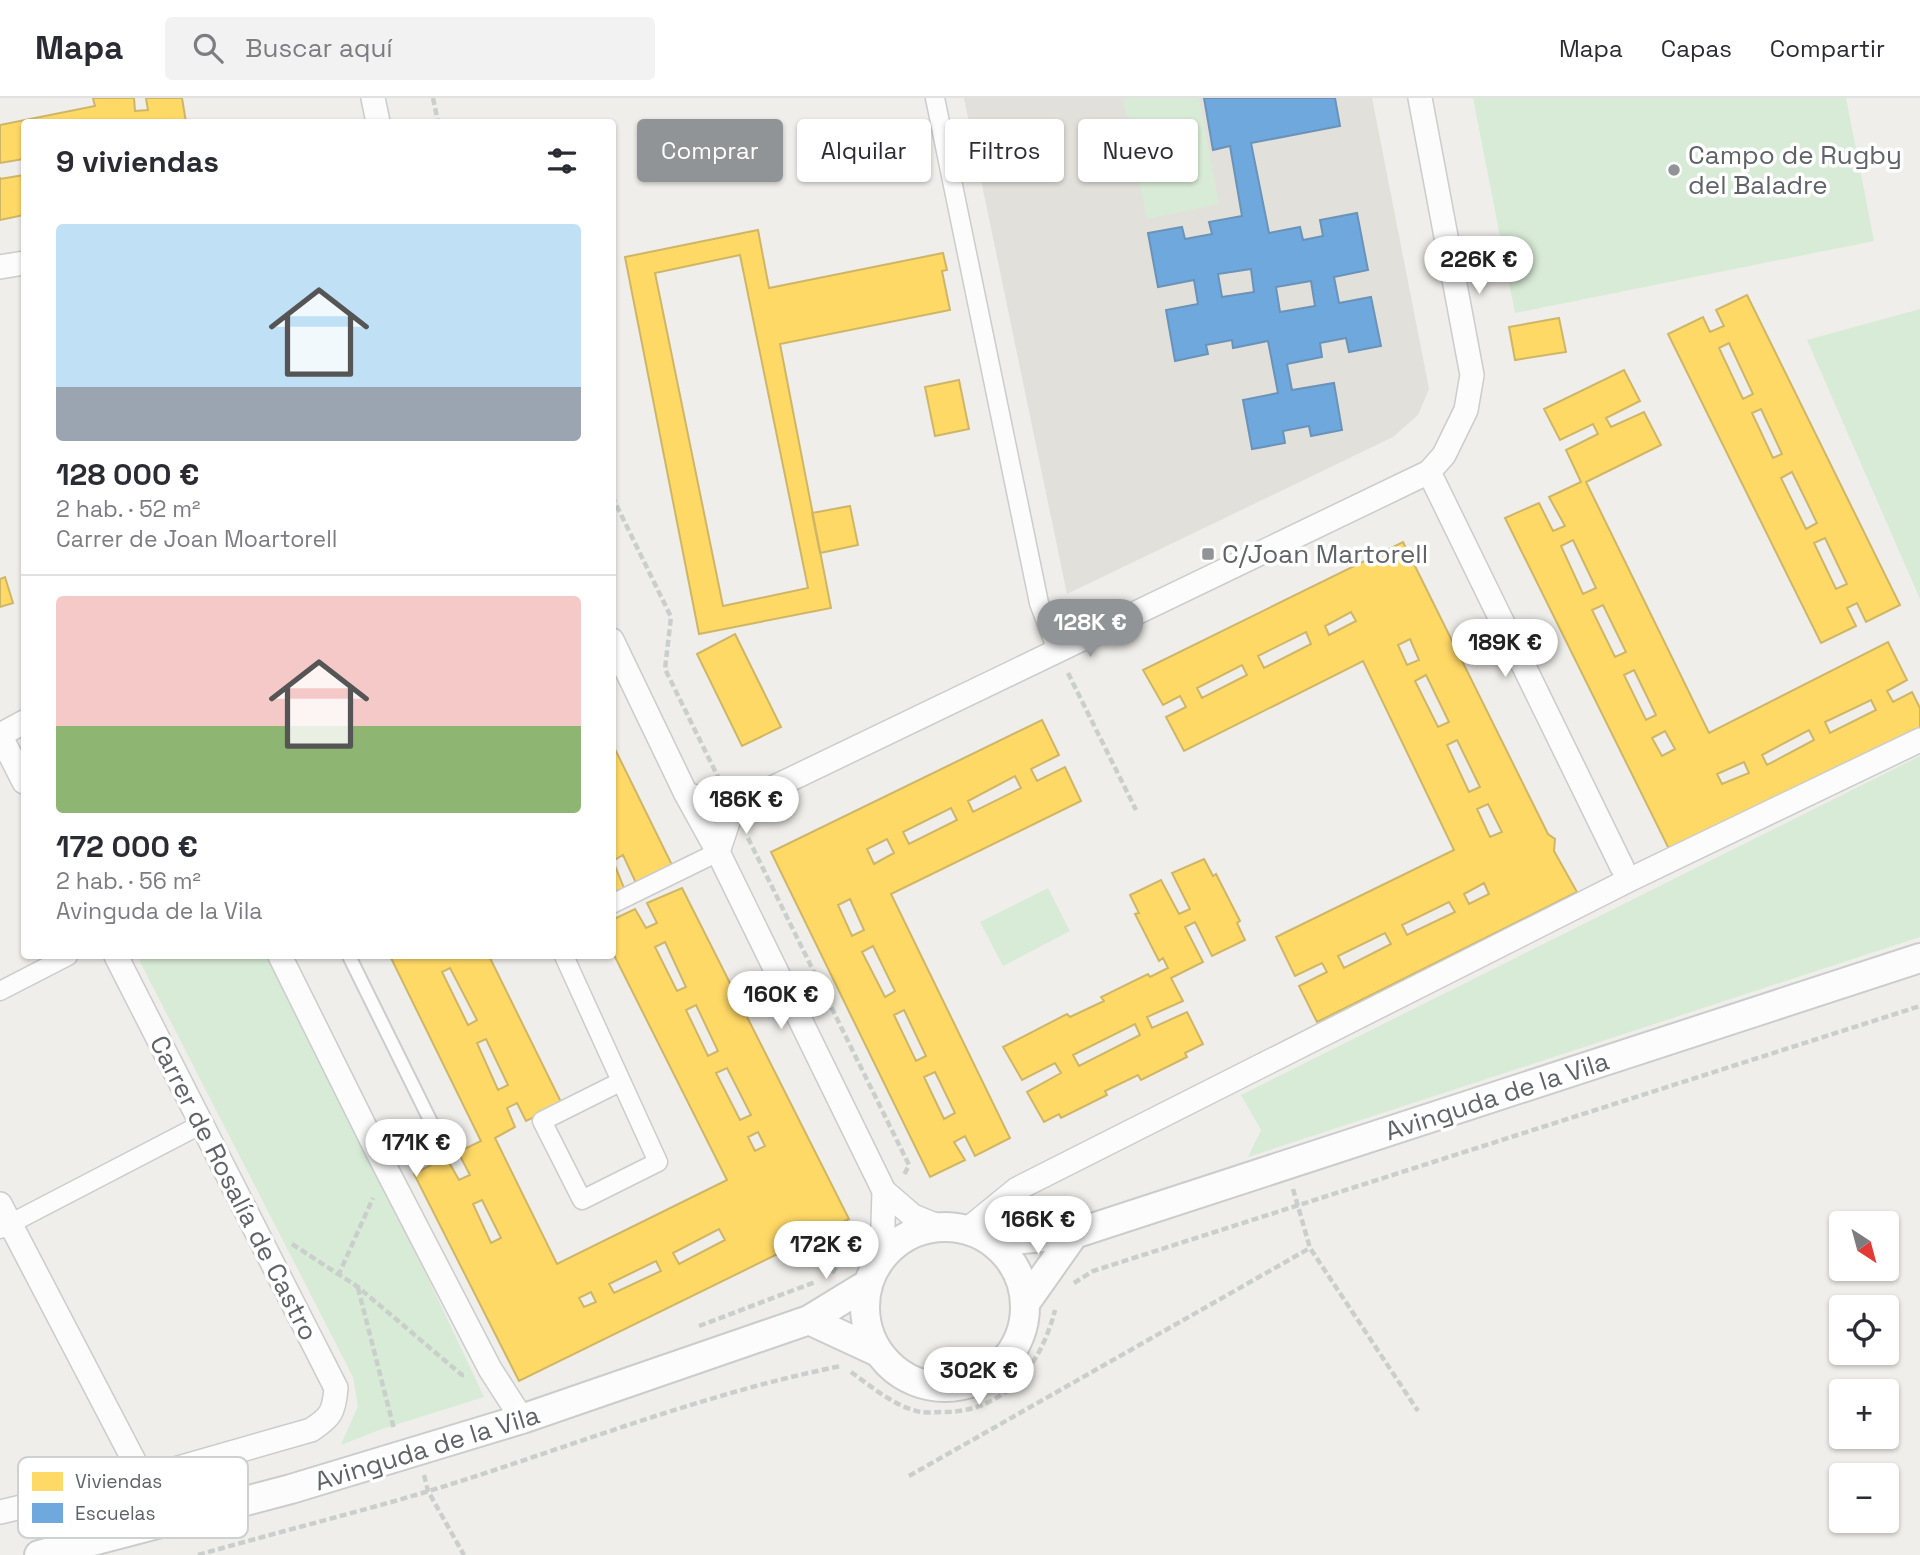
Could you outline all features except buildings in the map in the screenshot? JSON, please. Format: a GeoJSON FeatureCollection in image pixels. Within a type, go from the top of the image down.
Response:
{"type":"FeatureCollection","features":[{"type":"Feature","properties":{"kind":"street"},"geometry":{"type":"LineString","coordinates":[[373,98],[377,119]]}},
{"type":"Feature","properties":{"kind":"street"},"geometry":{"type":"LineString","coordinates":[[935,98],[1039,603],[1057,650]]}},
{"type":"Feature","properties":{"kind":"street"},"geometry":{"type":"LineString","coordinates":[[686,794],[733,807],[1429,472],[1444,455],[1466,410],[1472,375],[1420,98]]}},
{"type":"Feature","properties":{"kind":"street"},"geometry":{"type":"LineString","coordinates":[[0,267],[21,263]]}},
{"type":"Feature","properties":{"kind":"street"},"geometry":{"type":"LineString","coordinates":[[1429,472],[1622,867]]}},
{"type":"Feature","properties":{"kind":"street"},"geometry":{"type":"LineString","coordinates":[[616,648],[884,1191],[913,1216],[940,1227],[968,1229],[993,1242],[1016,1268],[1026,1302],[1021,1336],[1001,1365],[971,1384],[936,1387],[903,1376],[878,1352],[809,1320]]}},
{"type":"Feature","properties":{"kind":"street"},"geometry":{"type":"LineString","coordinates":[[21,724],[0,735],[21,776]]}},
{"type":"Feature","properties":{"kind":"street"},"geometry":{"type":"LineString","coordinates":[[968,1229],[1017,1189],[1629,880],[1920,740]]}},
{"type":"Feature","properties":{"kind":"street"},"geometry":{"type":"LineString","coordinates":[[616,902],[718,852],[733,807]]}},
{"type":"Feature","properties":{"kind":"street","name":"Avinguda de la Vila"},"geometry":{"type":"LineString","coordinates":[[993,1242],[1074,1234],[1920,958]]}},
{"type":"Feature","properties":{"kind":"street"},"geometry":{"type":"LineString","coordinates":[[0,990],[62,959]]}},
{"type":"Feature","properties":{"kind":"street","name":"Carrer de Rosalía de Castro"},"geometry":{"type":"LineString","coordinates":[[117,959],[336,1388],[334,1409],[325,1421],[311,1430],[217,1457]]}},
{"type":"Feature","properties":{"kind":"street"},"geometry":{"type":"LineString","coordinates":[[281,959],[490,1369],[522,1419]]}},
{"type":"Feature","properties":{"kind":"street"},"geometry":{"type":"LineString","coordinates":[[565,959],[658,1162],[582,1200],[542,1121],[620,1082]]}},
{"type":"Feature","properties":{"kind":"street"},"geometry":{"type":"LineString","coordinates":[[133,1457],[3,1219],[200,1125]]}},
{"type":"Feature","properties":{"kind":"street"},"geometry":{"type":"LineString","coordinates":[[882,1257],[884,1191]]}},
{"type":"Feature","properties":{"kind":"street"},"geometry":{"type":"LineString","coordinates":[[878,1352],[865,1319],[868,1284],[882,1257],[908,1236],[940,1227]]}},
{"type":"Feature","properties":{"kind":"street"},"geometry":{"type":"LineString","coordinates":[[1026,1302],[1074,1234]]}},
{"type":"Feature","properties":{"kind":"street","name":"Avinguda de la Vila"},"geometry":{"type":"LineString","coordinates":[[248,1500],[522,1419],[809,1320],[868,1284]]}},
{"type":"Feature","properties":{"kind":"street"},"geometry":{"type":"LineString","coordinates":[[0,1512],[18,1508]]}},
{"type":"Feature","properties":{"kind":"street","name":"Avinguda de la Vila"},"geometry":{"type":"LineString","coordinates":[[39,1555],[104,1538]]}},
{"type":"Feature","properties":{"kind":"lane"},"geometry":{"type":"LineString","coordinates":[[350,959],[433,1126],[382,1161]]}},
{"type":"Feature","properties":{"kind":"path"},"geometry":{"type":"LineString","coordinates":[[433,98],[437,119]]}},
{"type":"Feature","properties":{"kind":"path"},"geometry":{"type":"LineString","coordinates":[[616,504],[671,617],[665,669],[909,1165],[904,1177],[862,1209],[849,1251],[830,1275]]}},
{"type":"Feature","properties":{"kind":"path"},"geometry":{"type":"LineString","coordinates":[[1057,650],[1136,810]]}},
{"type":"Feature","properties":{"kind":"path"},"geometry":{"type":"LineString","coordinates":[[338,1276],[382,1161]]}},
{"type":"Feature","properties":{"kind":"path"},"geometry":{"type":"LineString","coordinates":[[1287,1164],[1310,1248],[1418,1410]]}},
{"type":"Feature","properties":{"kind":"path"},"geometry":{"type":"LineString","coordinates":[[287,1240],[358,1287],[462,1375],[490,1369]]}},
{"type":"Feature","properties":{"kind":"path"},"geometry":{"type":"LineString","coordinates":[[909,1476],[1310,1248]]}},
{"type":"Feature","properties":{"kind":"path"},"geometry":{"type":"LineString","coordinates":[[690,1329],[817,1281]]}},
{"type":"Feature","properties":{"kind":"path"},"geometry":{"type":"LineString","coordinates":[[358,1287],[408,1453],[464,1555]]}},
{"type":"Feature","properties":{"kind":"shaded area"},"geometry":{"type":"Polygon","coordinates":[[[964,98],[1372,98],[1429,389],[1418,415],[1393,437],[1067,594],[981,182],[1064,182],[1064,119],[968,119],[964,98]]]}},
{"type":"Feature","properties":{"kind":"green space"},"geometry":{"type":"Polygon","coordinates":[[[1123,98],[1199,98],[1219,204],[1147,219],[1140,182],[1198,182],[1198,119],[1127,119],[1123,98]]]}},
{"type":"Feature","properties":{"kind":"green space","name":"Campo de Rugby del Baladre"},"geometry":{"type":"Polygon","coordinates":[[[1473,98],[1846,98],[1874,241],[1515,313],[1473,98]]]}},
{"type":"Feature","properties":{"kind":"green space"},"geometry":{"type":"Polygon","coordinates":[[[1920,309],[1920,599],[1807,340],[1920,309]]]}},
{"type":"Feature","properties":{"kind":"green space"},"geometry":{"type":"Polygon","coordinates":[[[1920,756],[1920,937],[1248,1157],[1261,1130],[1241,1095],[1920,756]]]}},
{"type":"Feature","properties":{"kind":"green space"},"geometry":{"type":"Polygon","coordinates":[[[1048,888],[1070,931],[1003,966],[980,922],[1048,888]]]}},
{"type":"Feature","properties":{"kind":"green space"},"geometry":{"type":"Polygon","coordinates":[[[139,959],[271,959],[385,1187],[484,1397],[382,1429],[341,1445],[358,1406],[353,1377],[139,959]]]}},
{"type":"Feature","properties":{"kind":"place","name":"Campo de Rugby del Baladre"},"geometry":{"type":"Point","coordinates":[1674,170]}},
{"type":"Feature","properties":{"kind":"place","name":"C/Joan Martorell"},"geometry":{"type":"Point","coordinates":[1208,554]}}]}
